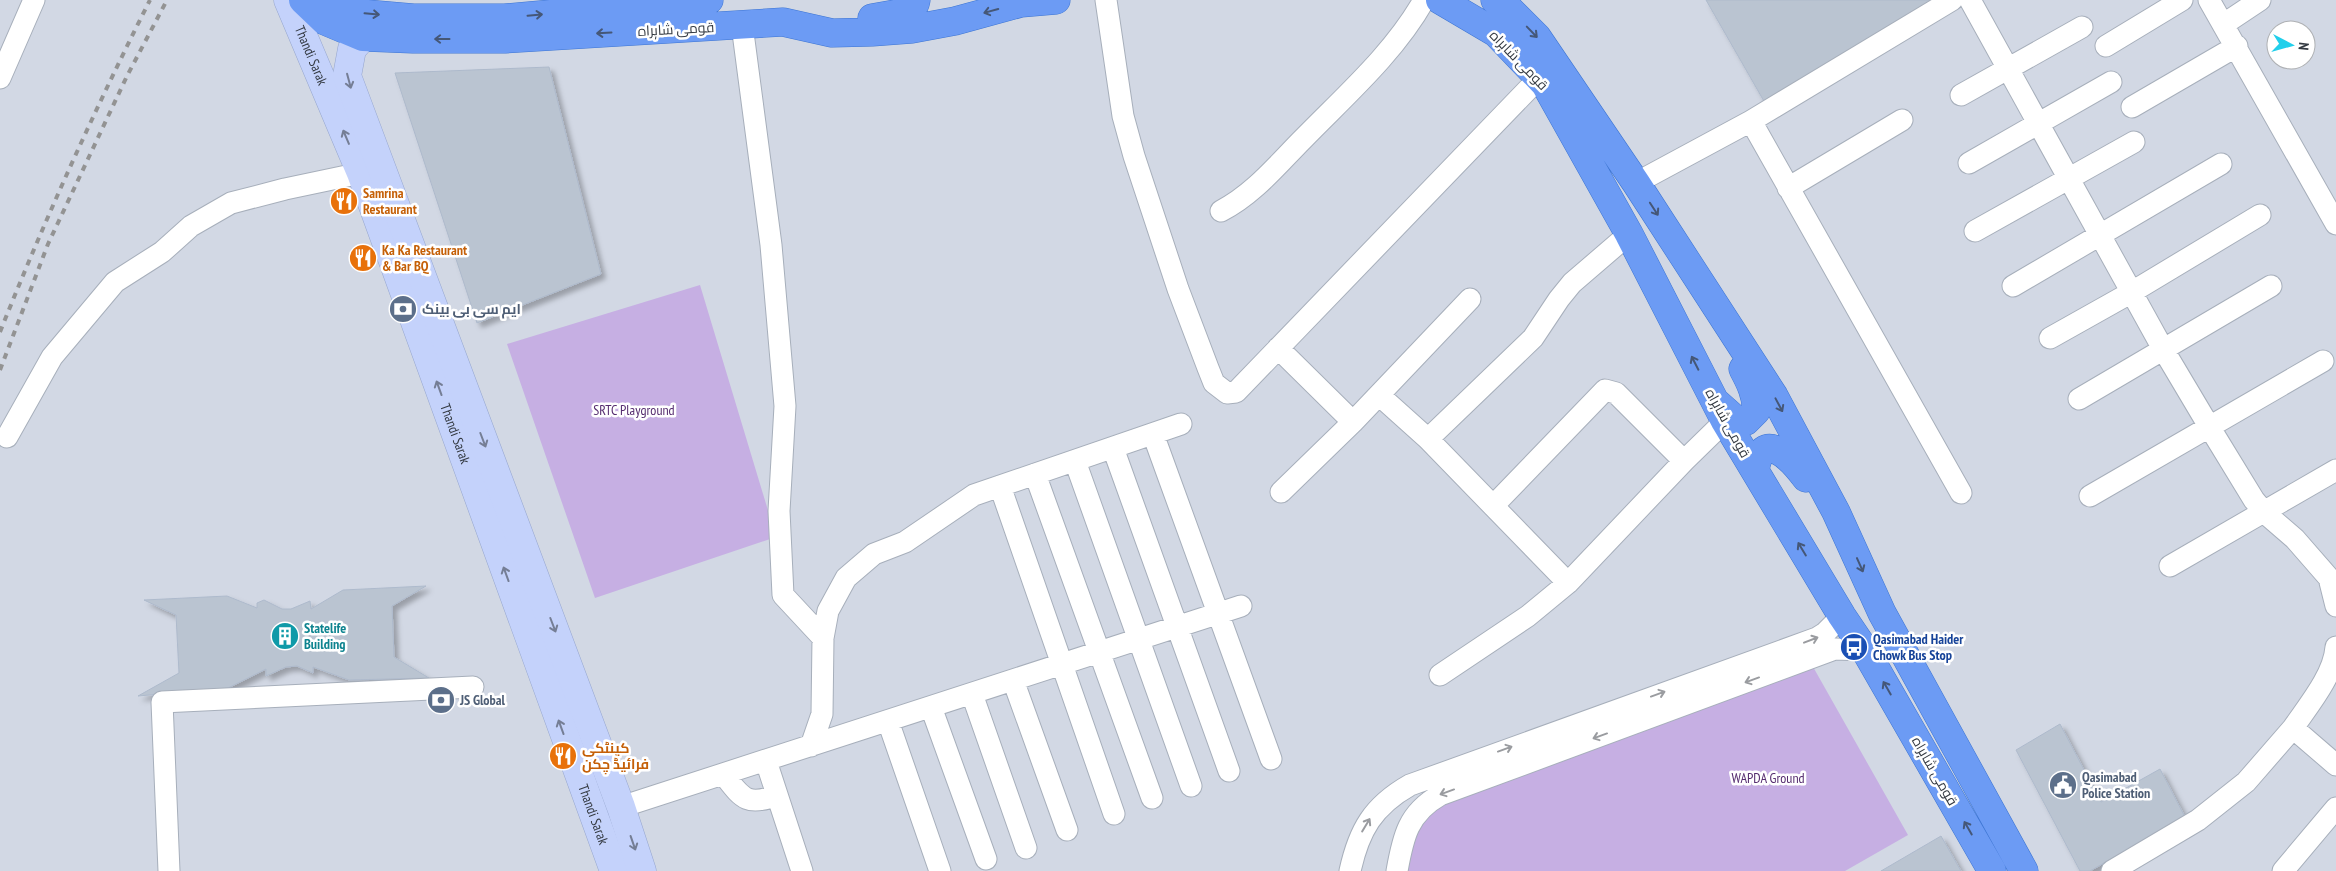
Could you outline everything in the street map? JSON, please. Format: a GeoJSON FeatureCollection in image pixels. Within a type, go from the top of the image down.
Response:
{"type":"FeatureCollection","features":[{"type":"Feature","properties":{"kind":"highway","name":"قومی شاہراہ"},"geometry":{"type":"LineString","coordinates":[[303,0],[325,21],[363,38],[506,39],[783,22],[832,33],[912,29],[954,21],[1021,3],[1056,0]]}},
{"type":"Feature","properties":{"kind":"highway","name":"قومی شاہراہ"},"geometry":{"type":"LineString","coordinates":[[327,0],[346,12],[413,18],[505,18],[709,0]]}},
{"type":"Feature","properties":{"kind":"highway"},"geometry":{"type":"LineString","coordinates":[[783,22],[894,15],[906,12],[915,4],[916,0]]}},
{"type":"Feature","properties":{"kind":"highway","name":"قومی شاہراہ"},"geometry":{"type":"LineString","coordinates":[[1440,0],[1496,33],[1544,84],[1629,234],[1720,411],[1842,616],[1865,650],[1992,871]]}},
{"type":"Feature","properties":{"kind":"highway","name":"قومی شاہراہ"},"geometry":{"type":"LineString","coordinates":[[1506,3],[1537,37],[1636,182],[1774,396],[1844,531],[1882,614],[2024,871]]}},
{"type":"Feature","properties":{"kind":"highway"},"geometry":{"type":"LineString","coordinates":[[1704,286],[1727,340],[1751,384],[1757,402],[1756,411],[1746,421],[1734,419],[1720,411]]}},
{"type":"Feature","properties":{"kind":"highway"},"geometry":{"type":"LineString","coordinates":[[1756,471],[1757,458],[1761,452],[1768,449],[1782,452],[1803,474],[1844,531]]}},
{"type":"Feature","properties":{"kind":"main road","name":"Thandi Sarak"},"geometry":{"type":"LineString","coordinates":[[288,0],[361,173],[614,871]]}},
{"type":"Feature","properties":{"kind":"main road","name":"Thandi Sarak"},"geometry":{"type":"LineString","coordinates":[[363,38],[352,49],[347,76],[621,806],[642,871]]}},
{"type":"Feature","properties":{"kind":"street"},"geometry":{"type":"LineString","coordinates":[[0,78],[34,0]]}},
{"type":"Feature","properties":{"kind":"street"},"geometry":{"type":"LineString","coordinates":[[1106,0],[1123,116],[1134,156],[1178,289],[1214,383],[1226,392],[1236,392],[1539,78]]}},
{"type":"Feature","properties":{"kind":"street"},"geometry":{"type":"LineString","coordinates":[[1221,211],[1251,192],[1357,84],[1412,23],[1424,0]]}},
{"type":"Feature","properties":{"kind":"street"},"geometry":{"type":"LineString","coordinates":[[1636,182],[1751,121],[1952,0]]}},
{"type":"Feature","properties":{"kind":"street"},"geometry":{"type":"LineString","coordinates":[[1970,0],[2163,349],[2210,428],[2254,500],[2265,513],[2295,539],[2329,578],[2336,606]]}},
{"type":"Feature","properties":{"kind":"street"},"geometry":{"type":"LineString","coordinates":[[2106,46],[2182,0]]}},
{"type":"Feature","properties":{"kind":"street"},"geometry":{"type":"LineString","coordinates":[[2209,0],[2336,224]]}},
{"type":"Feature","properties":{"kind":"street"},"geometry":{"type":"LineString","coordinates":[[2224,24],[2260,0]]}},
{"type":"Feature","properties":{"kind":"street"},"geometry":{"type":"LineString","coordinates":[[742,24],[772,245],[785,406],[779,511],[783,595],[823,638]]}},
{"type":"Feature","properties":{"kind":"street"},"geometry":{"type":"LineString","coordinates":[[1961,95],[2082,27]]}},
{"type":"Feature","properties":{"kind":"street"},"geometry":{"type":"LineString","coordinates":[[2132,107],[2236,46]]}},
{"type":"Feature","properties":{"kind":"street"},"geometry":{"type":"LineString","coordinates":[[1969,164],[2111,82]]}},
{"type":"Feature","properties":{"kind":"street"},"geometry":{"type":"LineString","coordinates":[[1788,188],[1902,120]]}},
{"type":"Feature","properties":{"kind":"street"},"geometry":{"type":"LineString","coordinates":[[1751,121],[1961,493]]}},
{"type":"Feature","properties":{"kind":"street"},"geometry":{"type":"LineString","coordinates":[[1975,231],[2134,142]]}},
{"type":"Feature","properties":{"kind":"street"},"geometry":{"type":"LineString","coordinates":[[2013,286],[2221,164]]}},
{"type":"Feature","properties":{"kind":"street"},"geometry":{"type":"LineString","coordinates":[[7,437],[52,357],[115,282],[162,252],[191,226],[231,204],[285,189],[361,173]]}},
{"type":"Feature","properties":{"kind":"street"},"geometry":{"type":"LineString","coordinates":[[2050,338],[2132,292],[2260,215]]}},
{"type":"Feature","properties":{"kind":"street"},"geometry":{"type":"LineString","coordinates":[[1428,439],[1533,338],[1572,283],[1629,234]]}},
{"type":"Feature","properties":{"kind":"street"},"geometry":{"type":"LineString","coordinates":[[2079,399],[2271,286]]}},
{"type":"Feature","properties":{"kind":"street"},"geometry":{"type":"LineString","coordinates":[[1280,492],[1353,422],[1470,299]]}},
{"type":"Feature","properties":{"kind":"street"},"geometry":{"type":"LineString","coordinates":[[1278,348],[1353,422]]}},
{"type":"Feature","properties":{"kind":"street"},"geometry":{"type":"LineString","coordinates":[[2090,496],[2323,362]]}},
{"type":"Feature","properties":{"kind":"street"},"geometry":{"type":"LineString","coordinates":[[1493,506],[1605,390],[1616,393],[1684,461]]}},
{"type":"Feature","properties":{"kind":"street"},"geometry":{"type":"LineString","coordinates":[[1379,395],[1428,439],[1568,583]]}},
{"type":"Feature","properties":{"kind":"street"},"geometry":{"type":"LineString","coordinates":[[1440,675],[1528,616],[1568,583],[1684,461],[1720,411]]}},
{"type":"Feature","properties":{"kind":"street"},"geometry":{"type":"LineString","coordinates":[[811,746],[822,714],[823,638],[828,611],[846,578],[874,554],[905,542],[974,495],[1182,424]]}},
{"type":"Feature","properties":{"kind":"street"},"geometry":{"type":"LineString","coordinates":[[1153,434],[1271,759]]}},
{"type":"Feature","properties":{"kind":"street"},"geometry":{"type":"LineString","coordinates":[[1113,448],[1179,626],[1229,771]]}},
{"type":"Feature","properties":{"kind":"street"},"geometry":{"type":"LineString","coordinates":[[1075,461],[1191,786]]}},
{"type":"Feature","properties":{"kind":"street"},"geometry":{"type":"LineString","coordinates":[[2170,566],[2265,513],[2336,470]]}},
{"type":"Feature","properties":{"kind":"street"},"geometry":{"type":"LineString","coordinates":[[1035,474],[1152,798]]}},
{"type":"Feature","properties":{"kind":"street"},"geometry":{"type":"LineString","coordinates":[[1000,486],[1114,814]]}},
{"type":"Feature","properties":{"kind":"street"},"geometry":{"type":"LineString","coordinates":[[621,806],[1241,606]]}},
{"type":"Feature","properties":{"kind":"street"},"geometry":{"type":"LineString","coordinates":[[1350,871],[1361,834],[1368,820],[1382,806],[1410,785],[1817,638],[1842,616]]}},
{"type":"Feature","properties":{"kind":"street"},"geometry":{"type":"LineString","coordinates":[[2112,871],[2198,820],[2246,782],[2293,728],[2316,694],[2335,657],[2336,648]]}},
{"type":"Feature","properties":{"kind":"street"},"geometry":{"type":"LineString","coordinates":[[1397,871],[1408,826],[1416,813],[1427,802],[1440,795],[1835,649],[1865,650]]}},
{"type":"Feature","properties":{"kind":"street"},"geometry":{"type":"LineString","coordinates":[[1013,680],[1067,830]]}},
{"type":"Feature","properties":{"kind":"street"},"geometry":{"type":"LineString","coordinates":[[169,871],[162,702],[473,687]]}},
{"type":"Feature","properties":{"kind":"street"},"geometry":{"type":"LineString","coordinates":[[972,694],[1026,848]]}},
{"type":"Feature","properties":{"kind":"street"},"geometry":{"type":"LineString","coordinates":[[931,707],[986,859]]}},
{"type":"Feature","properties":{"kind":"street"},"geometry":{"type":"LineString","coordinates":[[888,721],[940,871]]}},
{"type":"Feature","properties":{"kind":"street"},"geometry":{"type":"LineString","coordinates":[[2293,728],[2336,765]]}},
{"type":"Feature","properties":{"kind":"street"},"geometry":{"type":"LineString","coordinates":[[766,760],[802,871]]}},
{"type":"Feature","properties":{"kind":"street"},"geometry":{"type":"LineString","coordinates":[[724,774],[735,789],[751,801],[762,801],[778,796]]}},
{"type":"Feature","properties":{"kind":"street"},"geometry":{"type":"LineString","coordinates":[[2283,871],[2336,808]]}},
{"type":"Feature","properties":{"kind":"shaded area"},"geometry":{"type":"Polygon","coordinates":[[[0,0],[2336,0],[2336,871],[0,871],[0,0]]]}},
{"type":"Feature","properties":{"kind":"green space","name":"SRTC Playground"},"geometry":{"type":"Polygon","coordinates":[[[700,285],[776,537],[595,598],[507,344],[700,285]]]}},
{"type":"Feature","properties":{"kind":"green space","name":"WAPDA Ground"},"geometry":{"type":"Polygon","coordinates":[[[1812,665],[1908,835],[1845,871],[1404,871],[1418,799],[1812,665]]]}},
{"type":"Feature","properties":{"kind":"building"},"geometry":{"type":"Polygon","coordinates":[[[1706,0],[1939,0],[1765,103],[1706,0]]]}},
{"type":"Feature","properties":{"kind":"building"},"geometry":{"type":"Polygon","coordinates":[[[549,67],[601,274],[477,323],[395,73],[549,67]]]}},
{"type":"Feature","properties":{"kind":"building","name":"Statelife Building"},"geometry":{"type":"Polygon","coordinates":[[[426,586],[392,606],[394,657],[429,678],[349,680],[313,667],[313,673],[297,666],[286,667],[266,676],[266,669],[228,688],[138,696],[179,673],[176,615],[144,600],[227,596],[257,608],[257,603],[264,600],[282,609],[291,609],[310,601],[311,609],[343,590],[426,586]]]}},
{"type":"Feature","properties":{"kind":"building","name":"Qasimabad Police Station"},"geometry":{"type":"Polygon","coordinates":[[[2060,724],[2101,802],[2160,769],[2185,817],[2090,871],[2080,871],[2016,750],[2060,724]]]}},
{"type":"Feature","properties":{"kind":"building"},"geometry":{"type":"Polygon","coordinates":[[[1941,836],[1961,871],[1881,871],[1941,836]]]}},
{"type":"Feature","properties":{"kind":"railway"},"geometry":{"type":"LineString","coordinates":[[0,332],[71,164],[150,0]]}},
{"type":"Feature","properties":{"kind":"railway"},"geometry":{"type":"LineString","coordinates":[[0,370],[48,244],[127,76],[167,0]]}},
{"type":"Feature","properties":{"kind":"place","name":"Samrina Restaurant"},"geometry":{"type":"Point","coordinates":[344,201]}},
{"type":"Feature","properties":{"kind":"place","name":"Ka Ka Restaurant & Bar BQ"},"geometry":{"type":"Point","coordinates":[363,258]}},
{"type":"Feature","properties":{"kind":"place","name":"ایم سی بی بینک"},"geometry":{"type":"Point","coordinates":[403,309]}},
{"type":"Feature","properties":{"kind":"place","name":"Statelife Building"},"geometry":{"type":"Point","coordinates":[285,636]}},
{"type":"Feature","properties":{"kind":"place","name":"Qasimabad Haider Chowk Bus Stop"},"geometry":{"type":"Point","coordinates":[1854,647]}},
{"type":"Feature","properties":{"kind":"place","name":"JS Global"},"geometry":{"type":"Point","coordinates":[441,700]}},
{"type":"Feature","properties":{"kind":"place","name":"کینٹکی فرائیڈ چکن"},"geometry":{"type":"Point","coordinates":[563,756]}},
{"type":"Feature","properties":{"kind":"place","name":"Qasimabad Police Station"},"geometry":{"type":"Point","coordinates":[2063,785]}}]}
